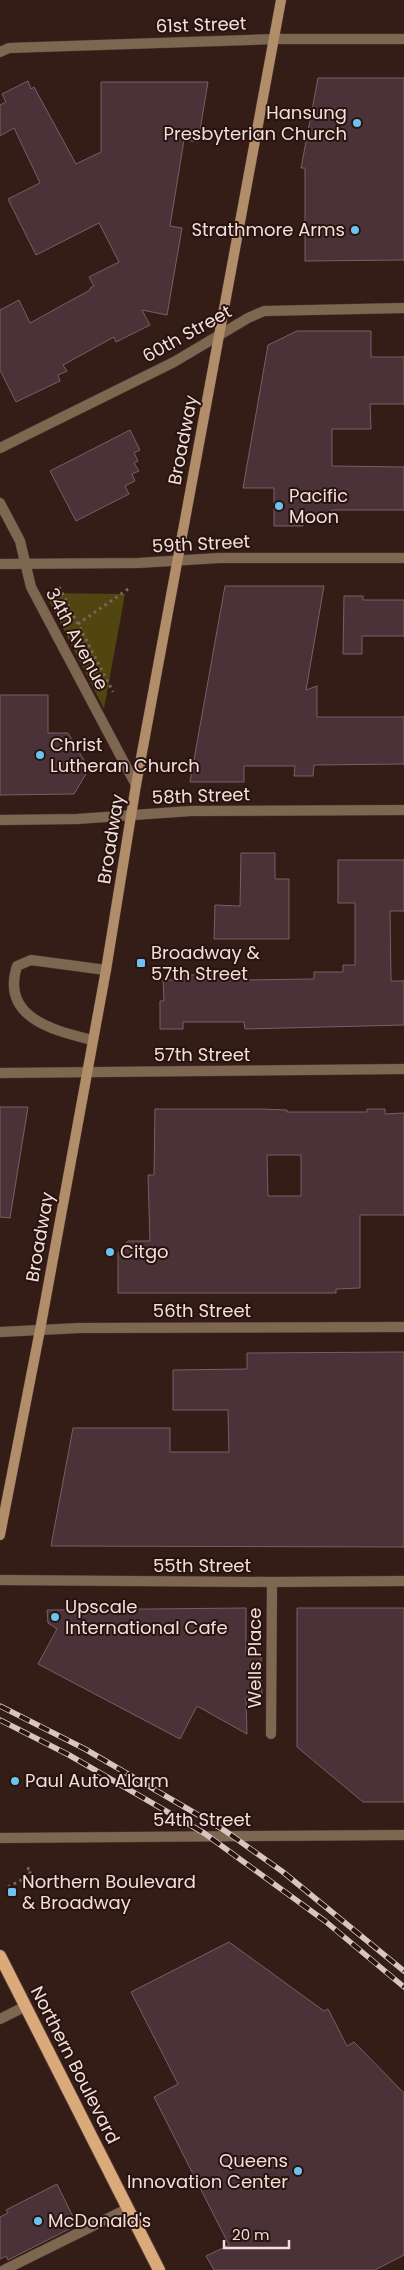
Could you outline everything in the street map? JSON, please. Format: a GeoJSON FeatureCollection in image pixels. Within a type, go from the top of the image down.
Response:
{"type":"FeatureCollection","features":[{"type":"Feature","properties":{"kind":"main road","name":"Broadway"},"geometry":{"type":"LineString","coordinates":[[0,1535],[40,1330],[106,970],[136,785],[281,0]]}},
{"type":"Feature","properties":{"kind":"main road","name":"Northern Boulevard"},"geometry":{"type":"LineString","coordinates":[[0,1956],[159,2270]]}},
{"type":"Feature","properties":{"kind":"street","name":"61st Street"},"geometry":{"type":"LineString","coordinates":[[0,52],[9,48],[275,39],[404,39]]}},
{"type":"Feature","properties":{"kind":"street","name":"60th Street"},"geometry":{"type":"LineString","coordinates":[[0,448],[174,362],[220,334],[264,312],[404,308]]}},
{"type":"Feature","properties":{"kind":"street","name":"34th Avenue"},"geometry":{"type":"LineString","coordinates":[[0,504],[20,541],[32,587],[136,785]]}},
{"type":"Feature","properties":{"kind":"street","name":"59th Street"},"geometry":{"type":"LineString","coordinates":[[0,564],[138,563],[219,558],[404,558]]}},
{"type":"Feature","properties":{"kind":"street","name":"58th Street"},"geometry":{"type":"LineString","coordinates":[[0,820],[76,819],[191,811],[404,810]]}},
{"type":"Feature","properties":{"kind":"street"},"geometry":{"type":"LineString","coordinates":[[92,1040],[55,1030],[24,1015],[12,998],[13,974],[17,966],[31,960],[106,970]]}},
{"type":"Feature","properties":{"kind":"street","name":"57th Street"},"geometry":{"type":"LineString","coordinates":[[0,1073],[404,1070]]}},
{"type":"Feature","properties":{"kind":"street","name":"56th Street"},"geometry":{"type":"LineString","coordinates":[[0,1332],[79,1328],[404,1326]]}},
{"type":"Feature","properties":{"kind":"street","name":"55th Street"},"geometry":{"type":"LineString","coordinates":[[0,1580],[404,1581]]}},
{"type":"Feature","properties":{"kind":"street","name":"Wells Place"},"geometry":{"type":"LineString","coordinates":[[271,1734],[272,1582]]}},
{"type":"Feature","properties":{"kind":"street","name":"54th Street"},"geometry":{"type":"LineString","coordinates":[[0,1838],[404,1835]]}},
{"type":"Feature","properties":{"kind":"street"},"geometry":{"type":"LineString","coordinates":[[0,2019],[26,2006]]}},
{"type":"Feature","properties":{"kind":"street"},"geometry":{"type":"LineString","coordinates":[[4,2270],[127,2209]]}},
{"type":"Feature","properties":{"kind":"path"},"geometry":{"type":"LineString","coordinates":[[58,587],[113,692]]}},
{"type":"Feature","properties":{"kind":"path"},"geometry":{"type":"LineString","coordinates":[[78,624],[132,587]]}},
{"type":"Feature","properties":{"kind":"path"},"geometry":{"type":"LineString","coordinates":[[8,1887],[29,1876],[31,1869],[24,1868]]}},
{"type":"Feature","properties":{"kind":"shaded area"},"geometry":{"type":"Polygon","coordinates":[[[45,593],[125,594],[104,709],[45,593]]]}},
{"type":"Feature","properties":{"kind":"building"},"geometry":{"type":"Polygon","coordinates":[[[318,78],[404,78],[404,260],[305,261],[305,168],[301,168],[318,78]]]}},
{"type":"Feature","properties":{"kind":"building"},"geometry":{"type":"Polygon","coordinates":[[[28,81],[31,89],[34,87],[76,164],[101,152],[101,82],[208,82],[198,142],[184,140],[170,226],[182,228],[167,315],[142,310],[150,325],[116,342],[114,337],[63,365],[67,371],[58,375],[60,381],[16,402],[0,370],[0,310],[19,300],[30,323],[90,290],[94,286],[89,277],[119,262],[99,223],[36,255],[8,199],[40,183],[14,128],[0,136],[0,105],[6,102],[2,94],[28,81]]]}},
{"type":"Feature","properties":{"kind":"building"},"geometry":{"type":"Polygon","coordinates":[[[297,331],[371,331],[371,357],[404,357],[404,404],[370,404],[371,429],[332,429],[332,466],[404,467],[404,510],[332,510],[332,516],[303,516],[303,526],[274,526],[274,488],[243,488],[268,345],[297,331]]]}},
{"type":"Feature","properties":{"kind":"building"},"geometry":{"type":"Polygon","coordinates":[[[130,430],[140,450],[134,453],[138,461],[134,463],[139,471],[132,474],[135,481],[125,486],[129,494],[76,521],[50,471],[130,430]]]}},
{"type":"Feature","properties":{"kind":"building"},"geometry":{"type":"Polygon","coordinates":[[[225,586],[324,586],[306,690],[317,686],[317,717],[404,717],[404,764],[314,765],[313,776],[294,776],[295,766],[244,766],[244,782],[190,782],[225,586]]]}},
{"type":"Feature","properties":{"kind":"building"},"geometry":{"type":"Polygon","coordinates":[[[344,596],[363,596],[363,600],[404,600],[404,636],[362,636],[362,654],[343,654],[344,596]]]}},
{"type":"Feature","properties":{"kind":"building","name":"Christ Lutheran Church"},"geometry":{"type":"Polygon","coordinates":[[[0,695],[48,695],[48,733],[68,733],[89,769],[74,794],[0,795],[0,695]]]}},
{"type":"Feature","properties":{"kind":"building"},"geometry":{"type":"Polygon","coordinates":[[[241,853],[275,853],[275,879],[289,879],[289,939],[214,939],[215,905],[240,906],[241,853]]]}},
{"type":"Feature","properties":{"kind":"building"},"geometry":{"type":"Polygon","coordinates":[[[338,860],[404,860],[404,911],[390,911],[391,981],[404,981],[404,1025],[245,1029],[244,1022],[183,1022],[183,1029],[160,1029],[160,1001],[164,1001],[163,980],[183,980],[183,975],[244,975],[244,980],[314,979],[314,972],[343,972],[343,965],[355,965],[355,903],[338,903],[338,860]]]}},
{"type":"Feature","properties":{"kind":"building"},"geometry":{"type":"Polygon","coordinates":[[[0,1107],[28,1107],[10,1218],[0,1217],[0,1107]]]}},
{"type":"Feature","properties":{"kind":"building"},"geometry":{"type":"Polygon","coordinates":[[[155,1109],[262,1109],[287,1110],[287,1112],[367,1112],[367,1109],[385,1109],[385,1114],[404,1113],[404,1215],[360,1215],[360,1288],[336,1289],[336,1293],[118,1293],[118,1253],[128,1241],[150,1241],[148,1175],[154,1175],[155,1109]],[[267,1155],[268,1196],[301,1196],[301,1155],[267,1155]]]}},
{"type":"Feature","properties":{"kind":"building"},"geometry":{"type":"Polygon","coordinates":[[[404,1352],[404,1547],[51,1546],[73,1428],[170,1428],[170,1452],[229,1452],[228,1410],[173,1410],[173,1370],[247,1369],[247,1353],[404,1352]]]}},
{"type":"Feature","properties":{"kind":"building"},"geometry":{"type":"Polygon","coordinates":[[[246,1608],[246,1654],[261,1653],[262,1697],[246,1697],[247,1734],[197,1706],[180,1739],[38,1664],[57,1629],[48,1623],[47,1610],[246,1608]]]}},
{"type":"Feature","properties":{"kind":"building"},"geometry":{"type":"Polygon","coordinates":[[[297,1608],[404,1608],[404,1802],[363,1802],[297,1747],[297,1608]]]}},
{"type":"Feature","properties":{"kind":"building","name":"Queens Innovation Center"},"geometry":{"type":"Polygon","coordinates":[[[229,1942],[324,2011],[328,2009],[347,2046],[354,2042],[404,2093],[404,2255],[375,2270],[214,2270],[206,2256],[229,2245],[154,2097],[178,2084],[131,1992],[229,1942]]]}},
{"type":"Feature","properties":{"kind":"building","name":"McDonald's"},"geometry":{"type":"Polygon","coordinates":[[[57,2184],[77,2225],[8,2260],[6,2256],[0,2259],[0,2217],[8,2213],[6,2210],[57,2184]]]}},
{"type":"Feature","properties":{"kind":"railway"},"geometry":{"type":"LineString","coordinates":[[0,1706],[85,1749],[224,1830],[283,1872],[404,1971]]}},
{"type":"Feature","properties":{"kind":"railway"},"geometry":{"type":"LineString","coordinates":[[0,1720],[69,1755],[204,1833],[325,1921],[404,1987]]}},
{"type":"Feature","properties":{"kind":"place","name":"Hansung Presbyterian Church"},"geometry":{"type":"Point","coordinates":[357,123]}},
{"type":"Feature","properties":{"kind":"place","name":"Strathmore Arms"},"geometry":{"type":"Point","coordinates":[355,230]}},
{"type":"Feature","properties":{"kind":"place","name":"Pacific Moon"},"geometry":{"type":"Point","coordinates":[279,506]}},
{"type":"Feature","properties":{"kind":"place","name":"Christ Lutheran Church"},"geometry":{"type":"Point","coordinates":[40,755]}},
{"type":"Feature","properties":{"kind":"place","name":"Broadway & 57th Street"},"geometry":{"type":"Point","coordinates":[141,963]}},
{"type":"Feature","properties":{"kind":"place","name":"Citgo"},"geometry":{"type":"Point","coordinates":[110,1252]}},
{"type":"Feature","properties":{"kind":"place","name":"Upscale International Cafe"},"geometry":{"type":"Point","coordinates":[55,1617]}},
{"type":"Feature","properties":{"kind":"place","name":"Paul Auto Alarm"},"geometry":{"type":"Point","coordinates":[15,1781]}},
{"type":"Feature","properties":{"kind":"place","name":"Northern Boulevard & Broadway"},"geometry":{"type":"Point","coordinates":[12,1892]}},
{"type":"Feature","properties":{"kind":"place","name":"Queens Innovation Center"},"geometry":{"type":"Point","coordinates":[298,2171]}},
{"type":"Feature","properties":{"kind":"place","name":"McDonald's"},"geometry":{"type":"Point","coordinates":[38,2221]}}]}
